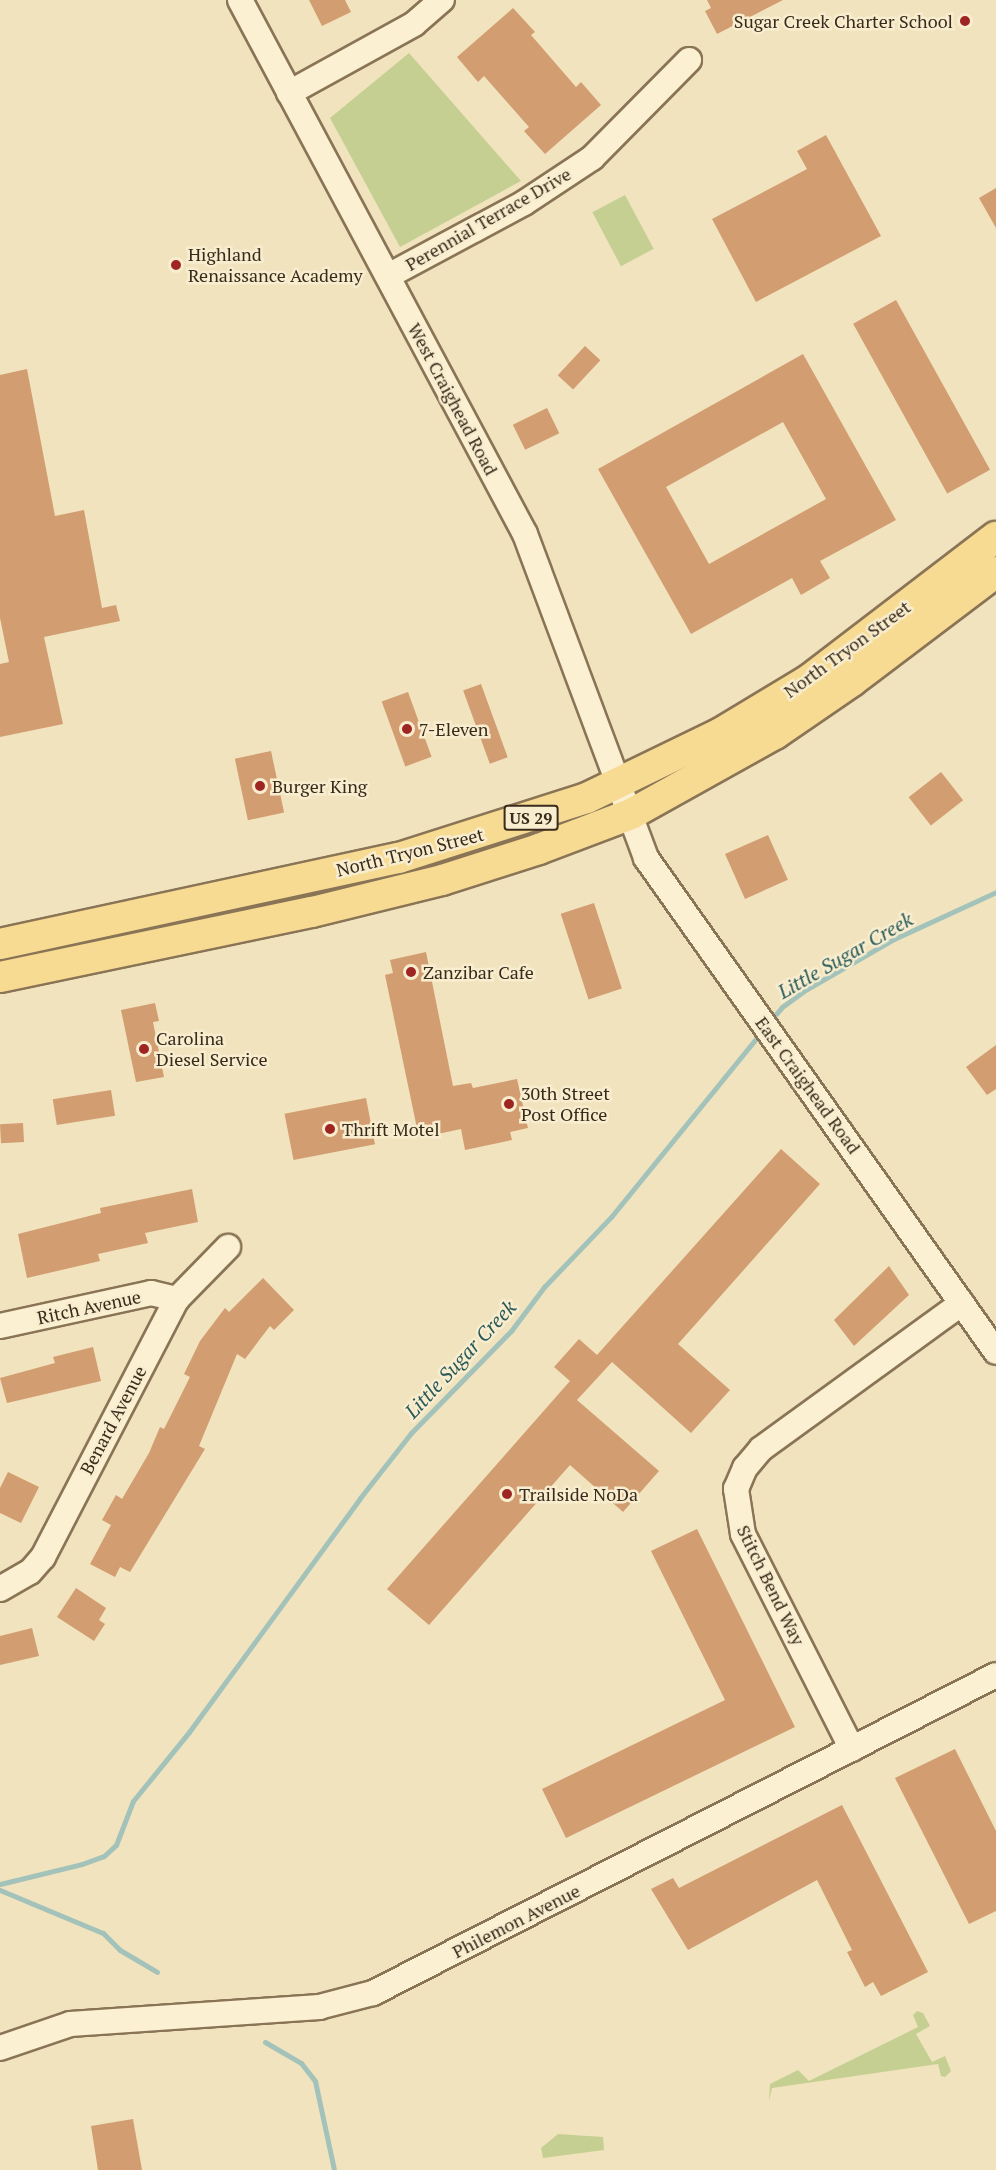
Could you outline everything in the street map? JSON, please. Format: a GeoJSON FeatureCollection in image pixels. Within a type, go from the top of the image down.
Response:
{"type":"FeatureCollection","features":[{"type":"Feature","properties":{"kind":"main road","name":"North Tryon Street"},"geometry":{"type":"LineString","coordinates":[[0,944],[399,858],[515,824],[619,784],[719,734],[810,679],[996,537]]}},
{"type":"Feature","properties":{"kind":"main road","name":"North Tryon Street"},"geometry":{"type":"LineString","coordinates":[[0,977],[442,880],[631,814],[775,734],[852,681],[996,572]]}},
{"type":"Feature","properties":{"kind":"street","name":"West Craighead Road"},"geometry":{"type":"LineString","coordinates":[[240,0],[525,534],[631,814]]}},
{"type":"Feature","properties":{"kind":"street"},"geometry":{"type":"LineString","coordinates":[[289,93],[414,24],[442,0]]}},
{"type":"Feature","properties":{"kind":"street","name":"Perennial Terrace Drive"},"geometry":{"type":"LineString","coordinates":[[388,276],[524,203],[592,158],[690,60]]}},
{"type":"Feature","properties":{"kind":"street","name":"East Craighead Road"},"geometry":{"type":"LineString","coordinates":[[631,814],[646,858],[996,1352]]}},
{"type":"Feature","properties":{"kind":"street","name":"Benard Avenue"},"geometry":{"type":"LineString","coordinates":[[0,1589],[30,1572],[43,1557],[177,1299],[228,1247]]}},
{"type":"Feature","properties":{"kind":"street","name":"Ritch Avenue"},"geometry":{"type":"LineString","coordinates":[[0,1326],[151,1293],[177,1299]]}},
{"type":"Feature","properties":{"kind":"street","name":"Stitch Bend Way"},"geometry":{"type":"LineString","coordinates":[[852,1749],[743,1534],[736,1490],[745,1468],[760,1449],[962,1303]]}},
{"type":"Feature","properties":{"kind":"street","name":"Philemon Avenue"},"geometry":{"type":"LineString","coordinates":[[0,2048],[70,2024],[320,2007],[373,1993],[996,1675]]}},
{"type":"Feature","properties":{"kind":"green space"},"geometry":{"type":"Polygon","coordinates":[[[409,53],[521,181],[400,247],[330,118],[409,53]]]}},
{"type":"Feature","properties":{"kind":"green space"},"geometry":{"type":"Polygon","coordinates":[[[625,195],[654,249],[621,266],[592,212],[625,195]]]}},
{"type":"Feature","properties":{"kind":"green space"},"geometry":{"type":"Polygon","coordinates":[[[917,2011],[923,2013],[930,2026],[916,2034],[932,2062],[945,2056],[951,2071],[945,2077],[941,2076],[938,2064],[772,2088],[769,2101],[770,2084],[798,2070],[809,2081],[918,2027],[913,2015],[917,2011]]]}},
{"type":"Feature","properties":{"kind":"green space"},"geometry":{"type":"Polygon","coordinates":[[[558,2134],[603,2137],[604,2150],[543,2158],[541,2148],[558,2134]]]}},
{"type":"Feature","properties":{"kind":"building"},"geometry":{"type":"Polygon","coordinates":[[[309,0],[345,0],[351,12],[322,26],[309,0]]]}},
{"type":"Feature","properties":{"kind":"building"},"geometry":{"type":"Polygon","coordinates":[[[707,0],[783,0],[717,34],[705,11],[711,8],[707,0]]]}},
{"type":"Feature","properties":{"kind":"building"},"geometry":{"type":"Polygon","coordinates":[[[513,8],[535,32],[531,35],[576,87],[581,82],[601,105],[545,154],[524,131],[529,127],[484,76],[478,82],[457,57],[513,8]]]}},
{"type":"Feature","properties":{"kind":"building"},"geometry":{"type":"Polygon","coordinates":[[[826,135],[881,236],[756,302],[712,219],[807,169],[797,151],[826,135]]]}},
{"type":"Feature","properties":{"kind":"building"},"geometry":{"type":"Polygon","coordinates":[[[996,188],[996,228],[979,198],[996,188]]]}},
{"type":"Feature","properties":{"kind":"building"},"geometry":{"type":"Polygon","coordinates":[[[896,300],[990,470],[947,493],[853,324],[896,300]]]}},
{"type":"Feature","properties":{"kind":"building"},"geometry":{"type":"Polygon","coordinates":[[[585,346],[600,360],[573,390],[558,375],[585,346]]]}},
{"type":"Feature","properties":{"kind":"building"},"geometry":{"type":"Polygon","coordinates":[[[803,354],[896,520],[820,561],[830,578],[801,595],[792,578],[691,634],[598,469],[803,354]],[[783,422],[666,487],[709,564],[826,499],[783,422]]]}},
{"type":"Feature","properties":{"kind":"building"},"geometry":{"type":"Polygon","coordinates":[[[27,369],[55,516],[84,510],[102,608],[116,605],[120,621],[44,637],[63,724],[0,737],[0,664],[9,662],[0,618],[0,375],[27,369]]]}},
{"type":"Feature","properties":{"kind":"building"},"geometry":{"type":"Polygon","coordinates":[[[547,408],[559,433],[525,450],[513,425],[547,408]]]}},
{"type":"Feature","properties":{"kind":"building","name":"7-Eleven"},"geometry":{"type":"Polygon","coordinates":[[[481,684],[508,757],[490,764],[463,690],[481,684]]]}},
{"type":"Feature","properties":{"kind":"building","name":"7-Eleven"},"geometry":{"type":"Polygon","coordinates":[[[408,692],[432,757],[405,766],[382,702],[408,692]]]}},
{"type":"Feature","properties":{"kind":"building","name":"Burger King"},"geometry":{"type":"Polygon","coordinates":[[[271,751],[284,813],[248,820],[235,759],[271,751]]]}},
{"type":"Feature","properties":{"kind":"building"},"geometry":{"type":"Polygon","coordinates":[[[941,772],[963,800],[931,826],[909,797],[941,772]]]}},
{"type":"Feature","properties":{"kind":"building"},"geometry":{"type":"Polygon","coordinates":[[[768,835],[788,880],[745,899],[725,854],[768,835]]]}},
{"type":"Feature","properties":{"kind":"building"},"geometry":{"type":"Polygon","coordinates":[[[594,903],[622,989],[589,999],[561,914],[594,903]]]}},
{"type":"Feature","properties":{"kind":"building"},"geometry":{"type":"Polygon","coordinates":[[[426,952],[453,1086],[471,1083],[473,1088],[517,1079],[528,1128],[510,1132],[512,1140],[465,1150],[461,1129],[419,1138],[385,975],[393,973],[390,960],[426,952]]]}},
{"type":"Feature","properties":{"kind":"building","name":"Carolina Diesel Service"},"geometry":{"type":"Polygon","coordinates":[[[155,1003],[159,1021],[153,1022],[164,1077],[136,1082],[121,1010],[155,1003]]]}},
{"type":"Feature","properties":{"kind":"building"},"geometry":{"type":"Polygon","coordinates":[[[996,1045],[996,1089],[987,1095],[966,1067],[996,1045]]]}},
{"type":"Feature","properties":{"kind":"building"},"geometry":{"type":"Polygon","coordinates":[[[111,1090],[115,1116],[57,1125],[53,1099],[111,1090]]]}},
{"type":"Feature","properties":{"kind":"building","name":"Thrift Motel"},"geometry":{"type":"Polygon","coordinates":[[[366,1098],[375,1144],[293,1160],[285,1114],[366,1098]]]}},
{"type":"Feature","properties":{"kind":"building"},"geometry":{"type":"Polygon","coordinates":[[[23,1123],[24,1142],[1,1143],[0,1124],[23,1123]]]}},
{"type":"Feature","properties":{"kind":"building"},"geometry":{"type":"Polygon","coordinates":[[[781,1149],[820,1184],[678,1344],[730,1390],[691,1433],[612,1362],[577,1400],[659,1471],[623,1512],[570,1465],[429,1625],[387,1589],[570,1381],[554,1367],[579,1339],[597,1355],[781,1149]]]}},
{"type":"Feature","properties":{"kind":"building"},"geometry":{"type":"Polygon","coordinates":[[[192,1189],[198,1222],[145,1233],[148,1243],[98,1254],[100,1261],[27,1278],[18,1234],[101,1213],[100,1208],[192,1189]]]}},
{"type":"Feature","properties":{"kind":"building"},"geometry":{"type":"Polygon","coordinates":[[[889,1266],[909,1295],[854,1346],[834,1320],[889,1266]]]}},
{"type":"Feature","properties":{"kind":"building"},"geometry":{"type":"Polygon","coordinates":[[[263,1278],[294,1310],[274,1330],[270,1326],[245,1359],[237,1354],[199,1446],[205,1449],[130,1572],[120,1567],[115,1577],[90,1564],[111,1525],[102,1520],[116,1495],[122,1499],[149,1453],[160,1427],[164,1429],[190,1377],[184,1374],[200,1341],[225,1308],[229,1312],[263,1278]]]}},
{"type":"Feature","properties":{"kind":"building"},"geometry":{"type":"Polygon","coordinates":[[[93,1347],[101,1381],[7,1403],[0,1378],[55,1363],[53,1357],[93,1347]]]}},
{"type":"Feature","properties":{"kind":"building"},"geometry":{"type":"Polygon","coordinates":[[[8,1472],[39,1487],[21,1523],[0,1513],[0,1488],[8,1472]]]}},
{"type":"Feature","properties":{"kind":"building"},"geometry":{"type":"Polygon","coordinates":[[[697,1529],[795,1727],[566,1838],[542,1789],[725,1700],[651,1551],[697,1529]]]}},
{"type":"Feature","properties":{"kind":"building"},"geometry":{"type":"Polygon","coordinates":[[[76,1588],[106,1608],[99,1620],[105,1624],[94,1641],[57,1617],[76,1588]]]}},
{"type":"Feature","properties":{"kind":"building"},"geometry":{"type":"Polygon","coordinates":[[[32,1628],[39,1656],[0,1665],[0,1636],[32,1628]]]}},
{"type":"Feature","properties":{"kind":"building"},"geometry":{"type":"Polygon","coordinates":[[[955,1749],[996,1831],[996,1911],[969,1924],[895,1778],[955,1749]]]}},
{"type":"Feature","properties":{"kind":"building"},"geometry":{"type":"Polygon","coordinates":[[[842,1805],[928,1972],[881,1996],[873,1982],[865,1987],[847,1952],[852,1950],[817,1880],[688,1950],[651,1889],[673,1878],[679,1888],[842,1805]]]}},
{"type":"Feature","properties":{"kind":"building"},"geometry":{"type":"Polygon","coordinates":[[[133,2119],[142,2170],[98,2170],[91,2126],[133,2119]]]}},
{"type":"Feature","properties":{"kind":"waterway","name":"Little Sugar Creek"},"geometry":{"type":"LineString","coordinates":[[770,1021],[782,1007],[807,989],[894,939],[996,892]]}},
{"type":"Feature","properties":{"kind":"waterway","name":"Little Sugar Creek"},"geometry":{"type":"LineString","coordinates":[[0,1884],[82,1864],[104,1856],[116,1845],[133,1801],[189,1732],[360,1498],[411,1433],[511,1331],[544,1287],[611,1217],[762,1031]]}},
{"type":"Feature","properties":{"kind":"waterway"},"geometry":{"type":"LineString","coordinates":[[0,1890],[103,1933],[120,1950],[157,1972]]}},
{"type":"Feature","properties":{"kind":"waterway"},"geometry":{"type":"LineString","coordinates":[[265,2042],[301,2063],[315,2081],[334,2170]]}},
{"type":"Feature","properties":{"kind":"place","name":"Sugar Creek Charter School"},"geometry":{"type":"Point","coordinates":[965,21]}},
{"type":"Feature","properties":{"kind":"place","name":"Highland Renaissance Academy"},"geometry":{"type":"Point","coordinates":[176,265]}},
{"type":"Feature","properties":{"kind":"place","name":"7-Eleven"},"geometry":{"type":"Point","coordinates":[407,729]}},
{"type":"Feature","properties":{"kind":"place","name":"Burger King"},"geometry":{"type":"Point","coordinates":[260,786]}},
{"type":"Feature","properties":{"kind":"place","name":"Zanzibar Cafe"},"geometry":{"type":"Point","coordinates":[411,972]}},
{"type":"Feature","properties":{"kind":"place","name":"Carolina Diesel Service"},"geometry":{"type":"Point","coordinates":[144,1049]}},
{"type":"Feature","properties":{"kind":"place","name":"30th Street Post Office"},"geometry":{"type":"Point","coordinates":[509,1104]}},
{"type":"Feature","properties":{"kind":"place","name":"Thrift Motel"},"geometry":{"type":"Point","coordinates":[330,1129]}},
{"type":"Feature","properties":{"kind":"place","name":"Trailside NoDa"},"geometry":{"type":"Point","coordinates":[507,1494]}}]}
